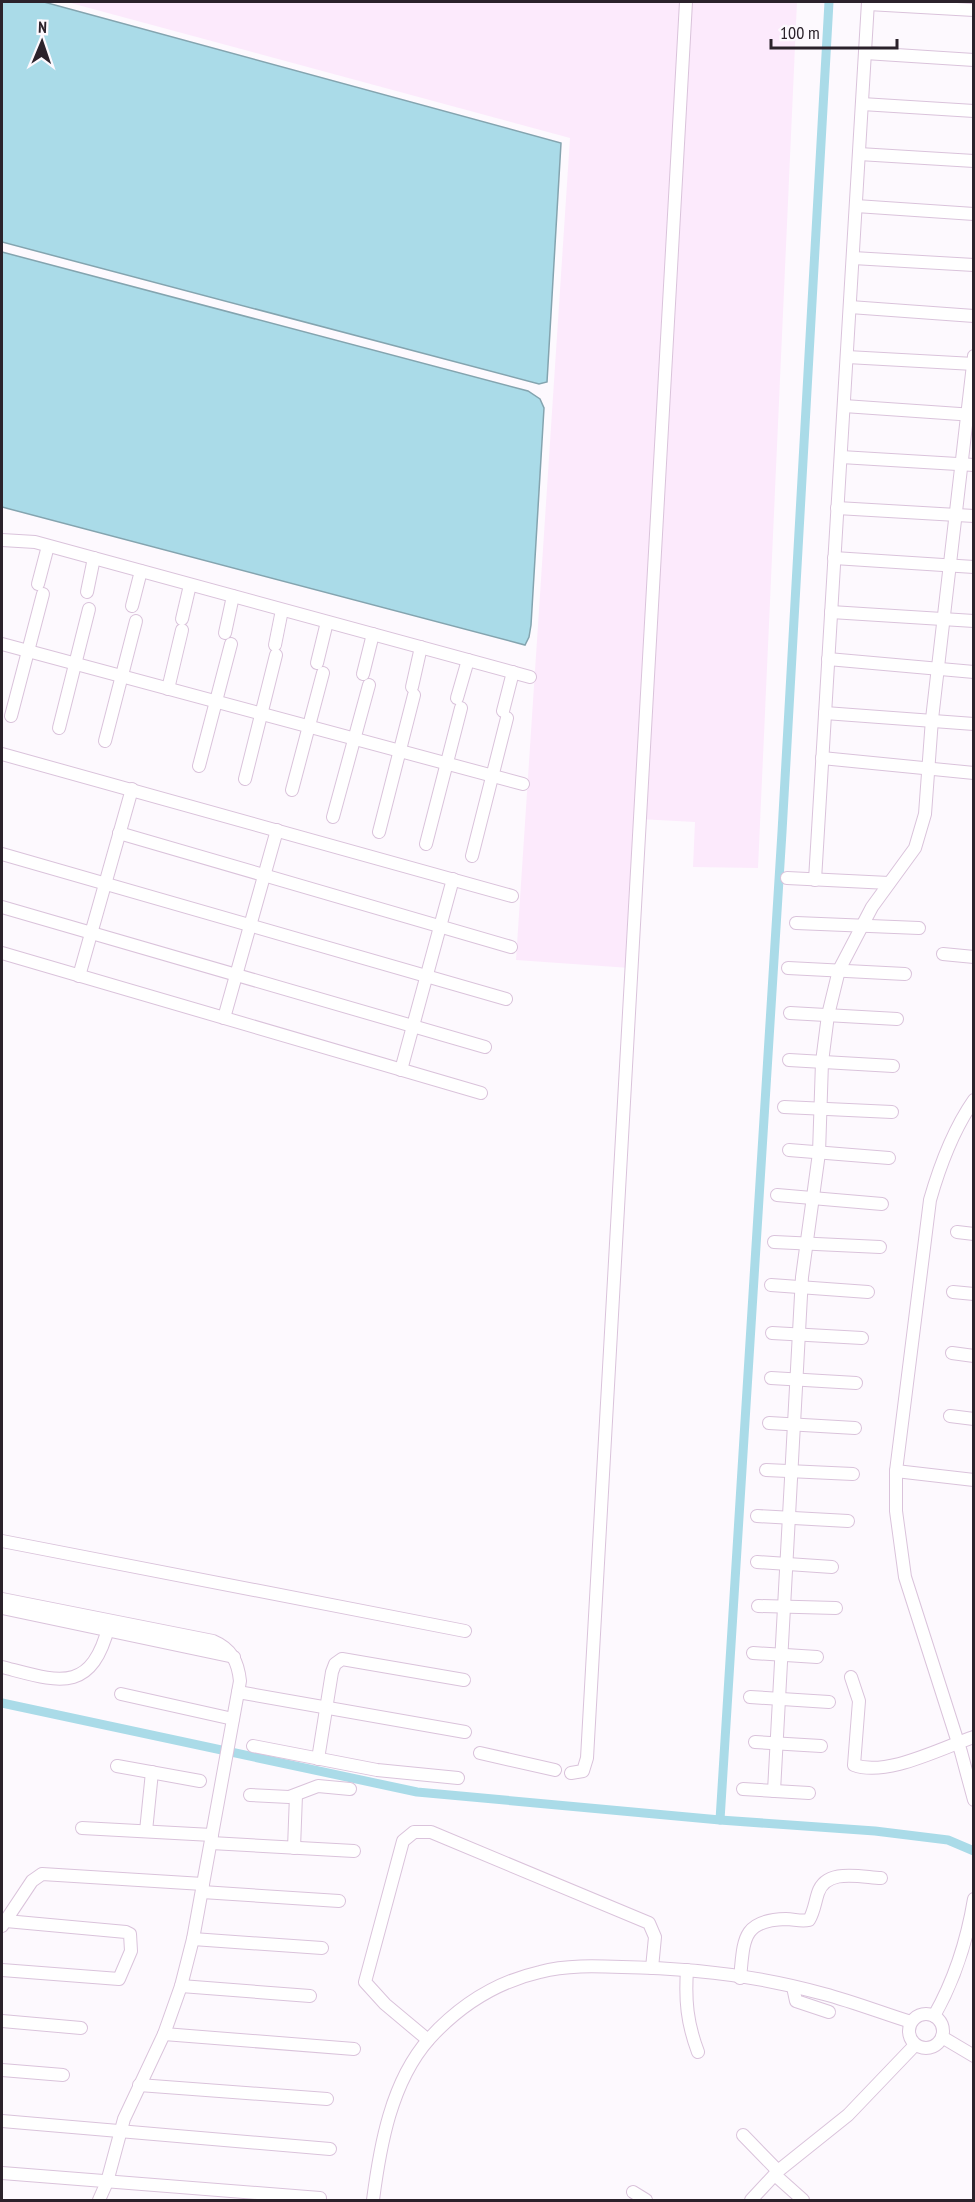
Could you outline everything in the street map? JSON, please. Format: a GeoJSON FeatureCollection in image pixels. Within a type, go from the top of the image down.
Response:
{"type":"FeatureCollection","features":[{"type":"Feature","properties":{"kind":"street"},"geometry":{"type":"LineString","coordinates":[[571,1773],[583,1771],[587,1758],[686,2]]}},
{"type":"Feature","properties":{"kind":"street"},"geometry":{"type":"LineString","coordinates":[[815,880],[868,3],[974,10]]}},
{"type":"Feature","properties":{"kind":"street"},"geometry":{"type":"LineString","coordinates":[[865,53],[974,60]]}},
{"type":"Feature","properties":{"kind":"street"},"geometry":{"type":"LineString","coordinates":[[862,104],[974,111]]}},
{"type":"Feature","properties":{"kind":"street"},"geometry":{"type":"LineString","coordinates":[[859,154],[974,161]]}},
{"type":"Feature","properties":{"kind":"street"},"geometry":{"type":"LineString","coordinates":[[856,207],[974,214]]}},
{"type":"Feature","properties":{"kind":"street"},"geometry":{"type":"LineString","coordinates":[[853,258],[974,265]]}},
{"type":"Feature","properties":{"kind":"street"},"geometry":{"type":"LineString","coordinates":[[850,307],[974,316]]}},
{"type":"Feature","properties":{"kind":"street"},"geometry":{"type":"LineString","coordinates":[[774,1791],[784,1654],[805,1242],[814,1198],[819,1153],[822,1062],[828,1015],[838,970],[872,907],[890,884],[918,839],[926,814],[932,719],[955,514],[967,465],[973,362],[847,357]]}},
{"type":"Feature","properties":{"kind":"street"},"geometry":{"type":"LineString","coordinates":[[844,406],[970,414]]}},
{"type":"Feature","properties":{"kind":"street"},"geometry":{"type":"LineString","coordinates":[[841,458],[967,465]]}},
{"type":"Feature","properties":{"kind":"street"},"geometry":{"type":"LineString","coordinates":[[837,508],[974,516]]}},
{"type":"Feature","properties":{"kind":"street"},"geometry":{"type":"LineString","coordinates":[[2,540],[20,540],[48,546],[530,677]]}},
{"type":"Feature","properties":{"kind":"street"},"geometry":{"type":"LineString","coordinates":[[11,716],[28,651],[48,546]]}},
{"type":"Feature","properties":{"kind":"street"},"geometry":{"type":"LineString","coordinates":[[87,592],[94,558]]}},
{"type":"Feature","properties":{"kind":"street"},"geometry":{"type":"LineString","coordinates":[[834,558],[974,567]]}},
{"type":"Feature","properties":{"kind":"street"},"geometry":{"type":"LineString","coordinates":[[132,606],[141,571]]}},
{"type":"Feature","properties":{"kind":"street"},"geometry":{"type":"LineString","coordinates":[[168,689],[190,585]]}},
{"type":"Feature","properties":{"kind":"street"},"geometry":{"type":"LineString","coordinates":[[199,766],[216,702],[228,639],[233,596]]}},
{"type":"Feature","properties":{"kind":"street"},"geometry":{"type":"LineString","coordinates":[[59,728],[89,609]]}},
{"type":"Feature","properties":{"kind":"street"},"geometry":{"type":"LineString","coordinates":[[245,779],[282,610]]}},
{"type":"Feature","properties":{"kind":"street"},"geometry":{"type":"LineString","coordinates":[[831,612],[974,621]]}},
{"type":"Feature","properties":{"kind":"street"},"geometry":{"type":"LineString","coordinates":[[105,741],[136,621]]}},
{"type":"Feature","properties":{"kind":"street"},"geometry":{"type":"LineString","coordinates":[[292,790],[309,727],[327,622]]}},
{"type":"Feature","properties":{"kind":"street"},"geometry":{"type":"LineString","coordinates":[[333,817],[355,739],[373,634]]}},
{"type":"Feature","properties":{"kind":"street"},"geometry":{"type":"LineString","coordinates":[[2,644],[523,784]]}},
{"type":"Feature","properties":{"kind":"street"},"geometry":{"type":"LineString","coordinates":[[379,832],[400,751],[421,647]]}},
{"type":"Feature","properties":{"kind":"street"},"geometry":{"type":"LineString","coordinates":[[828,659],[974,672]]}},
{"type":"Feature","properties":{"kind":"street"},"geometry":{"type":"LineString","coordinates":[[426,844],[447,764],[468,660]]}},
{"type":"Feature","properties":{"kind":"street"},"geometry":{"type":"LineString","coordinates":[[472,856],[492,776],[513,672]]}},
{"type":"Feature","properties":{"kind":"street"},"geometry":{"type":"LineString","coordinates":[[825,713],[932,719],[974,724]]}},
{"type":"Feature","properties":{"kind":"street"},"geometry":{"type":"LineString","coordinates":[[2,754],[512,896]]}},
{"type":"Feature","properties":{"kind":"street"},"geometry":{"type":"LineString","coordinates":[[822,758],[974,773]]}},
{"type":"Feature","properties":{"kind":"street"},"geometry":{"type":"LineString","coordinates":[[79,976],[132,789]]}},
{"type":"Feature","properties":{"kind":"street"},"geometry":{"type":"LineString","coordinates":[[224,1018],[276,830]]}},
{"type":"Feature","properties":{"kind":"street"},"geometry":{"type":"LineString","coordinates":[[119,833],[512,947]]}},
{"type":"Feature","properties":{"kind":"street"},"geometry":{"type":"LineString","coordinates":[[2,854],[506,999]]}},
{"type":"Feature","properties":{"kind":"street"},"geometry":{"type":"LineString","coordinates":[[788,878],[890,884]]}},
{"type":"Feature","properties":{"kind":"street"},"geometry":{"type":"LineString","coordinates":[[401,1070],[453,879]]}},
{"type":"Feature","properties":{"kind":"street"},"geometry":{"type":"LineString","coordinates":[[2,908],[485,1047]]}},
{"type":"Feature","properties":{"kind":"street"},"geometry":{"type":"LineString","coordinates":[[796,923],[919,928]]}},
{"type":"Feature","properties":{"kind":"street"},"geometry":{"type":"LineString","coordinates":[[2,953],[481,1093]]}},
{"type":"Feature","properties":{"kind":"street"},"geometry":{"type":"LineString","coordinates":[[943,954],[974,957]]}},
{"type":"Feature","properties":{"kind":"street"},"geometry":{"type":"LineString","coordinates":[[788,968],[904,974]]}},
{"type":"Feature","properties":{"kind":"street"},"geometry":{"type":"LineString","coordinates":[[790,1013],[897,1019]]}},
{"type":"Feature","properties":{"kind":"street"},"geometry":{"type":"LineString","coordinates":[[789,1060],[893,1066]]}},
{"type":"Feature","properties":{"kind":"street"},"geometry":{"type":"LineString","coordinates":[[974,1100],[963,1114],[940,1168],[930,1200],[896,1471],[896,1512],[905,1577],[958,1742],[974,1800]]}},
{"type":"Feature","properties":{"kind":"street"},"geometry":{"type":"LineString","coordinates":[[784,1107],[892,1112]]}},
{"type":"Feature","properties":{"kind":"street"},"geometry":{"type":"LineString","coordinates":[[789,1150],[889,1158]]}},
{"type":"Feature","properties":{"kind":"street"},"geometry":{"type":"LineString","coordinates":[[777,1195],[882,1204]]}},
{"type":"Feature","properties":{"kind":"street"},"geometry":{"type":"LineString","coordinates":[[957,1232],[974,1234]]}},
{"type":"Feature","properties":{"kind":"street"},"geometry":{"type":"LineString","coordinates":[[774,1242],[880,1247]]}},
{"type":"Feature","properties":{"kind":"street"},"geometry":{"type":"LineString","coordinates":[[771,1285],[868,1292]]}},
{"type":"Feature","properties":{"kind":"street"},"geometry":{"type":"LineString","coordinates":[[953,1292],[974,1294]]}},
{"type":"Feature","properties":{"kind":"street"},"geometry":{"type":"LineString","coordinates":[[772,1333],[861,1338]]}},
{"type":"Feature","properties":{"kind":"street"},"geometry":{"type":"LineString","coordinates":[[952,1353],[974,1356]]}},
{"type":"Feature","properties":{"kind":"street"},"geometry":{"type":"LineString","coordinates":[[771,1378],[856,1383]]}},
{"type":"Feature","properties":{"kind":"street"},"geometry":{"type":"LineString","coordinates":[[950,1416],[974,1419]]}},
{"type":"Feature","properties":{"kind":"street"},"geometry":{"type":"LineString","coordinates":[[769,1423],[855,1428]]}},
{"type":"Feature","properties":{"kind":"street"},"geometry":{"type":"LineString","coordinates":[[766,1470],[853,1474]]}},
{"type":"Feature","properties":{"kind":"street"},"geometry":{"type":"LineString","coordinates":[[896,1471],[974,1480]]}},
{"type":"Feature","properties":{"kind":"street"},"geometry":{"type":"LineString","coordinates":[[757,1516],[848,1521]]}},
{"type":"Feature","properties":{"kind":"street"},"geometry":{"type":"LineString","coordinates":[[2,1541],[465,1631]]}},
{"type":"Feature","properties":{"kind":"street"},"geometry":{"type":"LineString","coordinates":[[757,1562],[832,1567]]}},
{"type":"Feature","properties":{"kind":"street"},"geometry":{"type":"LineString","coordinates":[[2,1599],[234,1657],[239,1669],[238,1692],[226,1760],[193,1939],[181,1986],[164,2034],[139,2085],[99,2200]]}},
{"type":"Feature","properties":{"kind":"street"},"geometry":{"type":"LineString","coordinates":[[758,1606],[836,1608]]}},
{"type":"Feature","properties":{"kind":"street"},"geometry":{"type":"LineString","coordinates":[[2,1608],[109,1626]]}},
{"type":"Feature","properties":{"kind":"street"},"geometry":{"type":"LineString","coordinates":[[2,1667],[53,1680],[73,1677],[83,1672],[98,1657],[109,1626]]}},
{"type":"Feature","properties":{"kind":"street"},"geometry":{"type":"LineString","coordinates":[[753,1653],[816,1657]]}},
{"type":"Feature","properties":{"kind":"street"},"geometry":{"type":"LineString","coordinates":[[318,1760],[332,1672],[335,1664],[342,1659],[464,1680]]}},
{"type":"Feature","properties":{"kind":"street"},"geometry":{"type":"LineString","coordinates":[[851,1677],[859,1701],[854,1766],[885,1768],[974,1737]]}},
{"type":"Feature","properties":{"kind":"street"},"geometry":{"type":"LineString","coordinates":[[238,1692],[465,1732]]}},
{"type":"Feature","properties":{"kind":"street"},"geometry":{"type":"LineString","coordinates":[[121,1694],[233,1719]]}},
{"type":"Feature","properties":{"kind":"street"},"geometry":{"type":"LineString","coordinates":[[750,1697],[829,1702]]}},
{"type":"Feature","properties":{"kind":"street"},"geometry":{"type":"LineString","coordinates":[[755,1742],[821,1746]]}},
{"type":"Feature","properties":{"kind":"street"},"geometry":{"type":"LineString","coordinates":[[253,1746],[377,1770],[458,1778]]}},
{"type":"Feature","properties":{"kind":"street"},"geometry":{"type":"LineString","coordinates":[[480,1753],[555,1770]]}},
{"type":"Feature","properties":{"kind":"street"},"geometry":{"type":"LineString","coordinates":[[117,1766],[200,1781]]}},
{"type":"Feature","properties":{"kind":"street"},"geometry":{"type":"LineString","coordinates":[[146,1831],[152,1772]]}},
{"type":"Feature","properties":{"kind":"street"},"geometry":{"type":"LineString","coordinates":[[250,1795],[280,1797],[296,1795],[318,1786],[350,1790]]}},
{"type":"Feature","properties":{"kind":"street"},"geometry":{"type":"LineString","coordinates":[[743,1790],[809,1793]]}},
{"type":"Feature","properties":{"kind":"street"},"geometry":{"type":"LineString","coordinates":[[294,1848],[296,1795]]}},
{"type":"Feature","properties":{"kind":"street"},"geometry":{"type":"LineString","coordinates":[[82,1828],[146,1831],[294,1848],[354,1851]]}},
{"type":"Feature","properties":{"kind":"street"},"geometry":{"type":"LineString","coordinates":[[428,2040],[385,2004],[365,1982],[403,1841],[414,1832],[431,1832],[649,1923],[655,1937],[652,1968]]}},
{"type":"Feature","properties":{"kind":"street"},"geometry":{"type":"LineString","coordinates":[[2,1970],[120,1979],[133,1944],[130,1934],[126,1932],[4,1924],[32,1881],[42,1874],[339,1901]]}},
{"type":"Feature","properties":{"kind":"street"},"geometry":{"type":"LineString","coordinates":[[740,1978],[743,1945],[751,1928],[761,1922],[778,1919],[809,1920],[818,1891],[823,1882],[832,1877],[881,1878]]}},
{"type":"Feature","properties":{"kind":"street"},"geometry":{"type":"LineString","coordinates":[[934,2016],[952,1981],[965,1942],[974,1899]]}},
{"type":"Feature","properties":{"kind":"street"},"geometry":{"type":"LineString","coordinates":[[193,1939],[322,1948]]}},
{"type":"Feature","properties":{"kind":"street"},"geometry":{"type":"LineString","coordinates":[[373,2200],[389,2115],[411,2065],[428,2040],[470,2001],[496,1987],[540,1972],[571,1967],[687,1970],[823,1994],[911,2022]]}},
{"type":"Feature","properties":{"kind":"street"},"geometry":{"type":"LineString","coordinates":[[687,1970],[687,2019],[698,2052]]}},
{"type":"Feature","properties":{"kind":"street"},"geometry":{"type":"LineString","coordinates":[[181,1986],[310,1996]]}},
{"type":"Feature","properties":{"kind":"street"},"geometry":{"type":"LineString","coordinates":[[793,1988],[796,2001],[829,2012]]}},
{"type":"Feature","properties":{"kind":"street"},"geometry":{"type":"LineString","coordinates":[[917,2016],[934,2016],[943,2029],[938,2044],[931,2048],[915,2045],[910,2038],[911,2022],[917,2016]]}},
{"type":"Feature","properties":{"kind":"street"},"geometry":{"type":"LineString","coordinates":[[2,2021],[81,2028]]}},
{"type":"Feature","properties":{"kind":"street"},"geometry":{"type":"LineString","coordinates":[[164,2034],[354,2049]]}},
{"type":"Feature","properties":{"kind":"street"},"geometry":{"type":"LineString","coordinates":[[942,2037],[974,2056]]}},
{"type":"Feature","properties":{"kind":"street"},"geometry":{"type":"LineString","coordinates":[[751,2200],[777,2173],[848,2115],[915,2045]]}},
{"type":"Feature","properties":{"kind":"street"},"geometry":{"type":"LineString","coordinates":[[2,2070],[63,2074]]}},
{"type":"Feature","properties":{"kind":"street"},"geometry":{"type":"LineString","coordinates":[[139,2085],[327,2099]]}},
{"type":"Feature","properties":{"kind":"street"},"geometry":{"type":"LineString","coordinates":[[2,2121],[330,2149]]}},
{"type":"Feature","properties":{"kind":"street"},"geometry":{"type":"LineString","coordinates":[[743,2135],[803,2200]]}},
{"type":"Feature","properties":{"kind":"street"},"geometry":{"type":"LineString","coordinates":[[2,2173],[320,2198]]}},
{"type":"Feature","properties":{"kind":"street"},"geometry":{"type":"LineString","coordinates":[[633,2192],[646,2200]]}},
{"type":"Feature","properties":{"kind":"shaded area"},"geometry":{"type":"Polygon","coordinates":[[[67,2],[797,2],[758,868],[693,867],[695,822],[639,819],[630,968],[516,960],[570,138],[67,2]]]}},
{"type":"Feature","properties":{"kind":"water"},"geometry":{"type":"Polygon","coordinates":[[[2,2],[44,2],[561,143],[547,382],[539,384],[2,242],[2,2]]]}},
{"type":"Feature","properties":{"kind":"water"},"geometry":{"type":"Polygon","coordinates":[[[2,252],[528,391],[540,399],[544,408],[531,625],[525,645],[2,507],[2,252]]]}},
{"type":"Feature","properties":{"kind":"waterway"},"geometry":{"type":"LineString","coordinates":[[720,1820],[782,832],[829,2]]}},
{"type":"Feature","properties":{"kind":"waterway"},"geometry":{"type":"LineString","coordinates":[[2,1703],[417,1792],[720,1820],[875,1831],[948,1840],[974,1851]]}}]}
